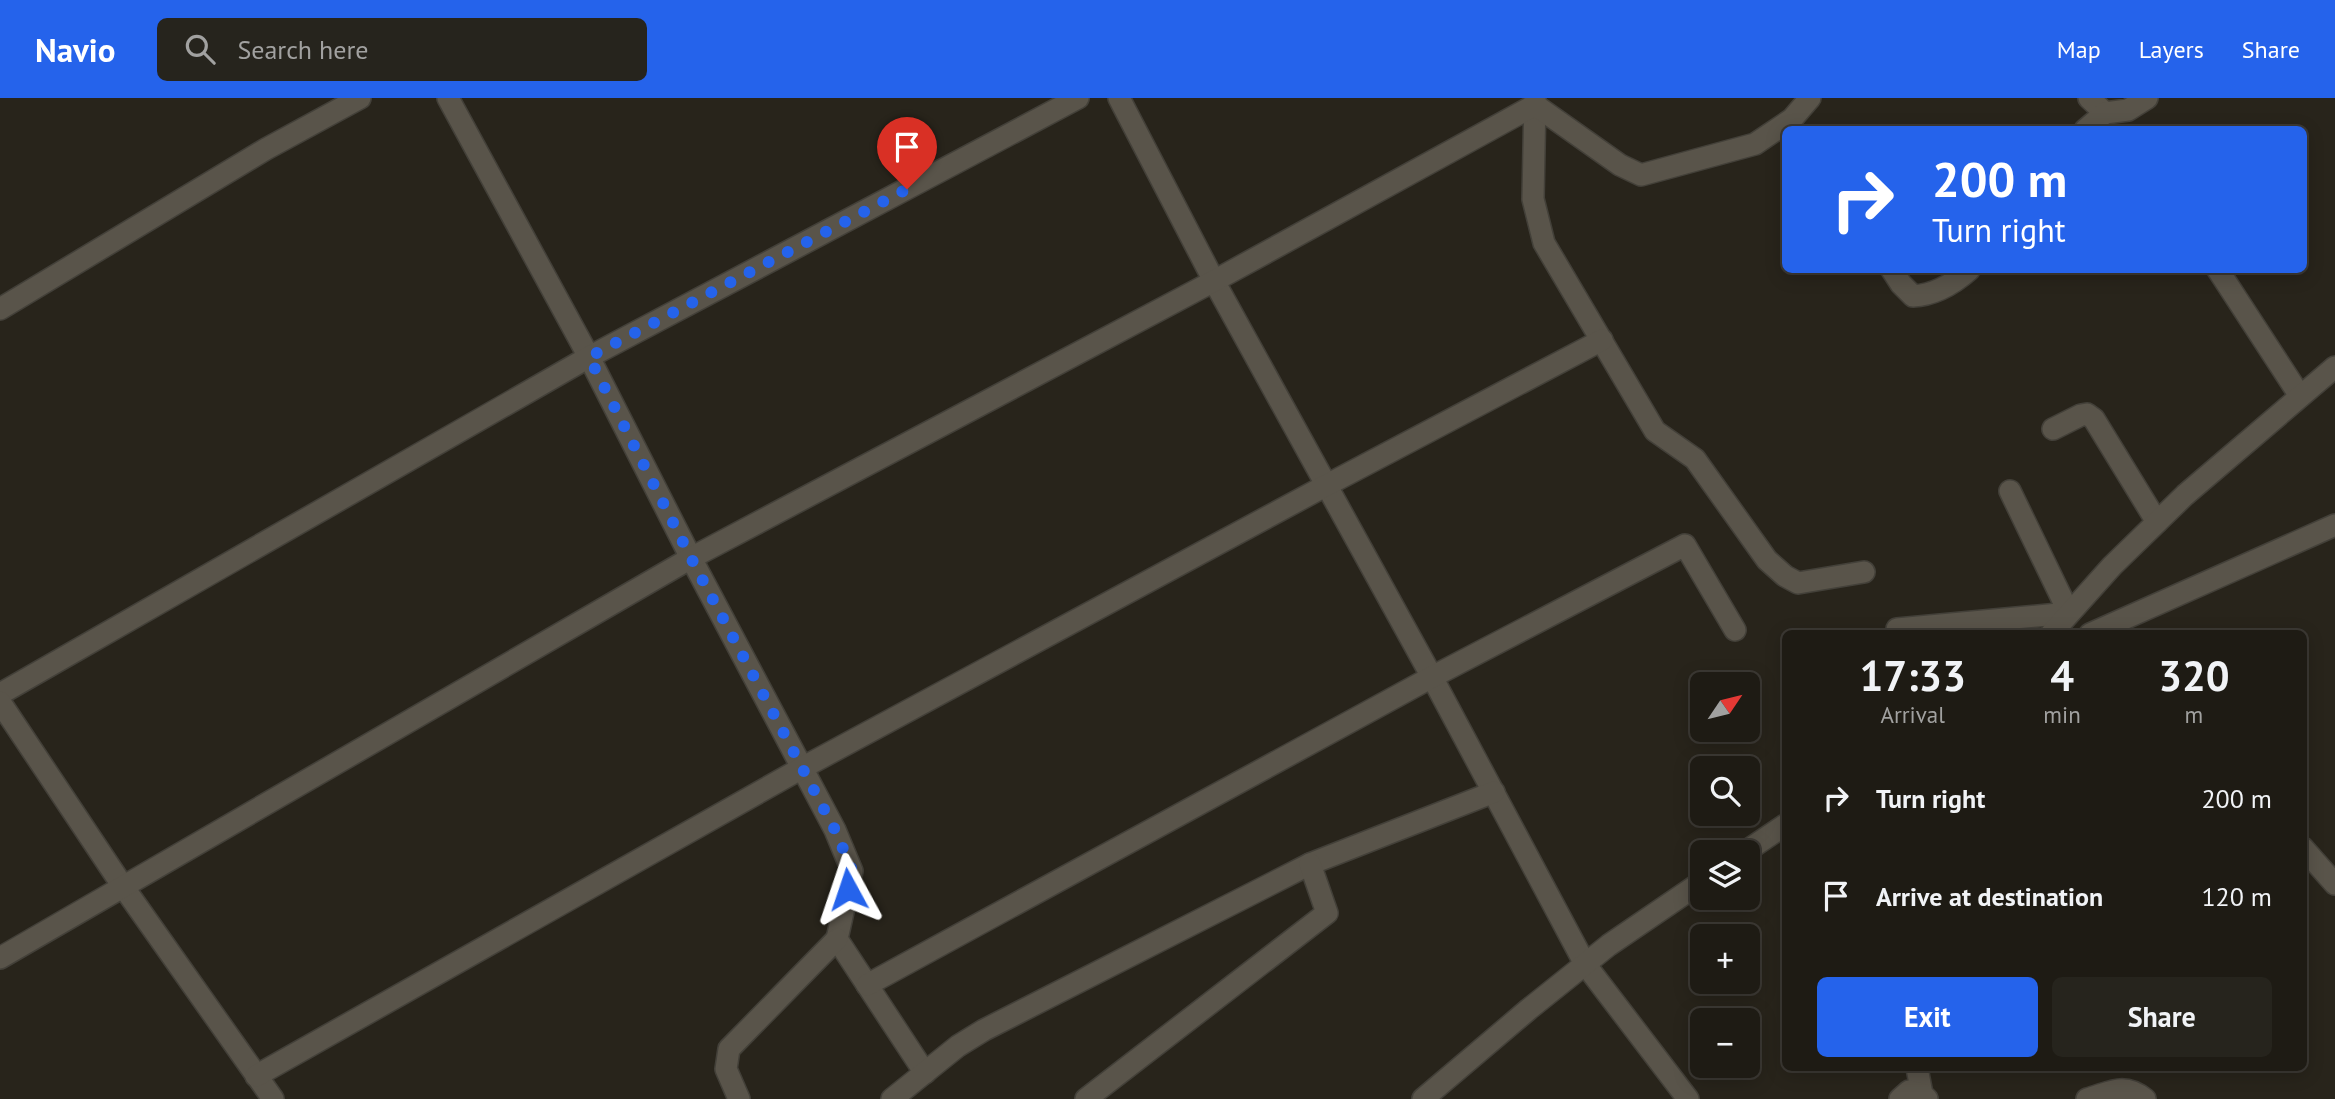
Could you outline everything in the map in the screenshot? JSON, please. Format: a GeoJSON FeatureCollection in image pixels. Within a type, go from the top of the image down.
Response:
{"type":"FeatureCollection","features":[{"type":"Feature","properties":{"kind":"street"},"geometry":{"type":"LineString","coordinates":[[0,309],[266,149],[360,98]]}},
{"type":"Feature","properties":{"kind":"street"},"geometry":{"type":"LineString","coordinates":[[448,98],[589,357],[691,558],[835,830],[852,870],[837,940],[729,1049],[726,1069],[739,1099]]}},
{"type":"Feature","properties":{"kind":"street"},"geometry":{"type":"LineString","coordinates":[[0,694],[589,357],[1078,98]]}},
{"type":"Feature","properties":{"kind":"street"},"geometry":{"type":"LineString","coordinates":[[1119,98],[1214,281],[1432,677],[1585,964],[1688,1099]]}},
{"type":"Feature","properties":{"kind":"street"},"geometry":{"type":"LineString","coordinates":[[1793,124],[1810,98]]}},
{"type":"Feature","properties":{"kind":"street"},"geometry":{"type":"LineString","coordinates":[[2089,98],[2105,113]]}},
{"type":"Feature","properties":{"kind":"street"},"geometry":{"type":"LineString","coordinates":[[2090,126],[2105,113],[2128,110],[2147,98]]}},
{"type":"Feature","properties":{"kind":"street"},"geometry":{"type":"LineString","coordinates":[[0,958],[691,558],[1214,281],[1535,102]]}},
{"type":"Feature","properties":{"kind":"street"},"geometry":{"type":"LineString","coordinates":[[1535,102],[1620,165],[1641,175],[1755,144],[1782,130]]}},
{"type":"Feature","properties":{"kind":"street"},"geometry":{"type":"LineString","coordinates":[[1535,102],[1533,199],[1544,243],[1655,431],[1695,458],[1767,560],[1785,576],[1798,583],[1864,572]]}},
{"type":"Feature","properties":{"kind":"street"},"geometry":{"type":"LineString","coordinates":[[1894,273],[1913,296],[1929,296],[1965,273]]}},
{"type":"Feature","properties":{"kind":"street"},"geometry":{"type":"LineString","coordinates":[[2220,273],[2301,396]]}},
{"type":"Feature","properties":{"kind":"street"},"geometry":{"type":"LineString","coordinates":[[256,1076],[802,768],[1602,340]]}},
{"type":"Feature","properties":{"kind":"street"},"geometry":{"type":"LineString","coordinates":[[2054,630],[2112,566],[2185,495],[2335,368]]}},
{"type":"Feature","properties":{"kind":"street"},"geometry":{"type":"LineString","coordinates":[[2053,429],[2081,415],[2087,414],[2094,419],[2157,522]]}},
{"type":"Feature","properties":{"kind":"street"},"geometry":{"type":"LineString","coordinates":[[2010,491],[2069,613]]}},
{"type":"Feature","properties":{"kind":"street"},"geometry":{"type":"LineString","coordinates":[[2110,630],[2130,626],[2335,524]]}},
{"type":"Feature","properties":{"kind":"street"},"geometry":{"type":"LineString","coordinates":[[867,985],[1432,677],[1685,545],[1735,630]]}},
{"type":"Feature","properties":{"kind":"street"},"geometry":{"type":"LineString","coordinates":[[1897,629],[2069,613]]}},
{"type":"Feature","properties":{"kind":"street"},"geometry":{"type":"LineString","coordinates":[[0,702],[122,885],[273,1099]]}},
{"type":"Feature","properties":{"kind":"street"},"geometry":{"type":"LineString","coordinates":[[892,1099],[958,1046],[984,1030],[1310,864],[1494,792]]}},
{"type":"Feature","properties":{"kind":"street"},"geometry":{"type":"LineString","coordinates":[[1760,842],[1782,827]]}},
{"type":"Feature","properties":{"kind":"street"},"geometry":{"type":"LineString","coordinates":[[2307,852],[2335,884]]}},
{"type":"Feature","properties":{"kind":"street"},"geometry":{"type":"LineString","coordinates":[[1086,1099],[1327,913],[1310,864]]}},
{"type":"Feature","properties":{"kind":"street"},"geometry":{"type":"LineString","coordinates":[[1423,1099],[1609,945],[1690,890]]}},
{"type":"Feature","properties":{"kind":"street"},"geometry":{"type":"LineString","coordinates":[[837,940],[925,1073]]}},
{"type":"Feature","properties":{"kind":"street"},"geometry":{"type":"LineString","coordinates":[[1918,1071],[1924,1096]]}},
{"type":"Feature","properties":{"kind":"street"},"geometry":{"type":"LineString","coordinates":[[2087,1099],[2121,1078],[2146,1099]]}},
{"type":"Feature","properties":{"kind":"street"},"geometry":{"type":"LineString","coordinates":[[1900,1099],[1909,1091],[1924,1096]]}},
{"type":"Feature","properties":{"kind":"route"},"geometry":{"type":"LineString","coordinates":[[848,889],[852,870],[835,830],[691,558],[589,357],[907,189]]}}]}
